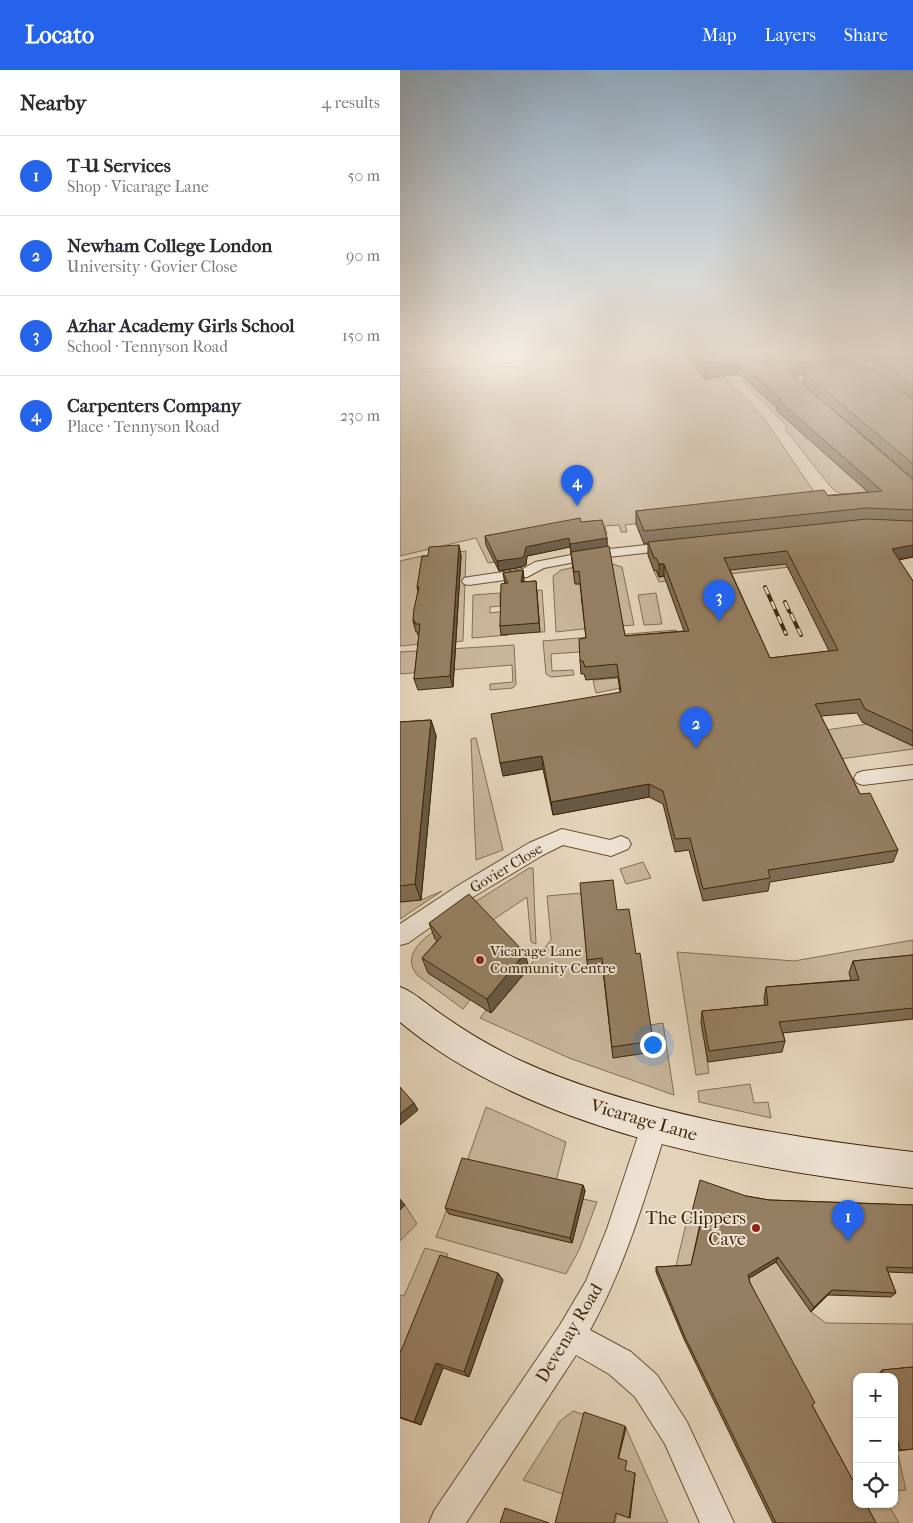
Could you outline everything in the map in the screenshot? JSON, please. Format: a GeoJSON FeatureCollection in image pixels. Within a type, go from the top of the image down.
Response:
{"type":"FeatureCollection","features":[{"type":"Feature","properties":{"kind":"main road","name":"Vicarage Lane"},"geometry":{"type":"LineString","coordinates":[[400,1002],[424,1023],[453,1043],[492,1065],[572,1099],[710,1138],[768,1150],[913,1170]]}},
{"type":"Feature","properties":{"kind":"street"},"geometry":{"type":"LineString","coordinates":[[470,581],[527,573],[540,565],[591,555],[688,545]]}},
{"type":"Feature","properties":{"kind":"street"},"geometry":{"type":"LineString","coordinates":[[863,778],[913,772]]}},
{"type":"Feature","properties":{"kind":"street","name":"Govier Close"},"geometry":{"type":"LineString","coordinates":[[400,936],[466,891],[536,849],[562,837],[611,848],[621,844]]}},
{"type":"Feature","properties":{"kind":"street","name":"Devenay Road"},"geometry":{"type":"LineString","coordinates":[[446,1523],[571,1336],[596,1291],[621,1230],[655,1124]]}},
{"type":"Feature","properties":{"kind":"street"},"geometry":{"type":"LineString","coordinates":[[571,1336],[620,1363],[646,1386],[676,1433],[717,1523]]}},
{"type":"Feature","properties":{"kind":"shaded area"},"geometry":{"type":"Polygon","coordinates":[[[400,421],[766,421],[821,502],[625,525],[627,532],[621,532],[619,525],[605,526],[607,534],[501,538],[485,542],[495,562],[488,563],[476,538],[400,556],[400,421]]]}},
{"type":"Feature","properties":{"kind":"shaded area"},"geometry":{"type":"Polygon","coordinates":[[[782,421],[802,421],[816,432],[803,435],[806,439],[821,437],[845,472],[852,476],[889,514],[835,491],[785,429],[787,426],[782,421]]]}},
{"type":"Feature","properties":{"kind":"shaded area"},"geometry":{"type":"Polygon","coordinates":[[[466,551],[463,641],[455,642],[418,632],[423,635],[422,644],[400,646],[400,561],[422,556],[466,551]]]}},
{"type":"Feature","properties":{"kind":"shaded area"},"geometry":{"type":"Polygon","coordinates":[[[895,555],[659,582],[654,571],[656,570],[659,577],[750,563],[895,555]]]}},
{"type":"Feature","properties":{"kind":"shaded area"},"geometry":{"type":"Polygon","coordinates":[[[603,561],[622,567],[634,625],[621,626],[612,573],[574,576],[575,584],[586,583],[588,597],[581,598],[582,604],[589,604],[590,614],[583,615],[584,619],[590,619],[591,628],[556,632],[553,576],[561,570],[603,561]]]}},
{"type":"Feature","properties":{"kind":"shaded area"},"geometry":{"type":"Polygon","coordinates":[[[542,590],[545,632],[540,632],[537,591],[500,594],[500,606],[490,607],[490,613],[507,611],[501,635],[508,635],[472,638],[473,595],[542,590]]]}},
{"type":"Feature","properties":{"kind":"shaded area"},"geometry":{"type":"Polygon","coordinates":[[[656,593],[662,624],[644,625],[638,595],[656,593]]]}},
{"type":"Feature","properties":{"kind":"shaded area"},"geometry":{"type":"Polygon","coordinates":[[[676,630],[691,674],[596,693],[593,680],[658,675],[665,646],[551,654],[552,671],[573,670],[574,675],[551,677],[546,674],[543,641],[676,630]]]}},
{"type":"Feature","properties":{"kind":"shaded area"},"geometry":{"type":"Polygon","coordinates":[[[514,645],[516,684],[513,688],[490,690],[490,684],[513,682],[512,665],[400,674],[400,652],[514,645]]]}},
{"type":"Feature","properties":{"kind":"shaded area"},"geometry":{"type":"Polygon","coordinates":[[[867,724],[913,746],[913,749],[833,760],[819,731],[867,724]]]}},
{"type":"Feature","properties":{"kind":"shaded area"},"geometry":{"type":"Polygon","coordinates":[[[476,738],[503,850],[476,860],[471,739],[476,738]]]}},
{"type":"Feature","properties":{"kind":"shaded area"},"geometry":{"type":"Polygon","coordinates":[[[643,862],[651,878],[626,884],[620,869],[643,862]]]}},
{"type":"Feature","properties":{"kind":"shaded area"},"geometry":{"type":"Polygon","coordinates":[[[529,868],[533,868],[536,944],[531,942],[527,897],[487,924],[470,905],[529,868]]]}},
{"type":"Feature","properties":{"kind":"shaded area"},"geometry":{"type":"Polygon","coordinates":[[[442,891],[400,919],[400,902],[421,900],[442,891]]]}},
{"type":"Feature","properties":{"kind":"shaded area"},"geometry":{"type":"Polygon","coordinates":[[[581,893],[588,972],[603,970],[613,1057],[649,1025],[663,1023],[674,1095],[569,1058],[480,1018],[486,1010],[491,1013],[551,940],[547,896],[581,893]]]}},
{"type":"Feature","properties":{"kind":"shaded area"},"geometry":{"type":"Polygon","coordinates":[[[443,925],[447,952],[428,973],[470,1000],[463,1009],[417,975],[413,967],[413,953],[417,946],[429,934],[443,925]]]}},
{"type":"Feature","properties":{"kind":"shaded area"},"geometry":{"type":"Polygon","coordinates":[[[913,940],[913,967],[854,991],[766,1016],[702,1023],[709,1073],[696,1075],[677,952],[794,961],[913,940]]]}},
{"type":"Feature","properties":{"kind":"shaded area"},"geometry":{"type":"Polygon","coordinates":[[[750,1084],[754,1103],[768,1102],[771,1118],[699,1102],[698,1091],[750,1084]]]}},
{"type":"Feature","properties":{"kind":"shaded area"},"geometry":{"type":"Polygon","coordinates":[[[486,1107],[566,1142],[555,1185],[466,1164],[486,1107]]]}},
{"type":"Feature","properties":{"kind":"shaded area"},"geometry":{"type":"Polygon","coordinates":[[[583,1199],[597,1202],[579,1250],[566,1274],[436,1237],[449,1204],[583,1199]]]}},
{"type":"Feature","properties":{"kind":"shaded area"},"geometry":{"type":"Polygon","coordinates":[[[405,1205],[417,1224],[400,1241],[400,1210],[405,1205]]]}},
{"type":"Feature","properties":{"kind":"shaded area"},"geometry":{"type":"Polygon","coordinates":[[[687,1220],[701,1224],[752,1277],[776,1262],[811,1312],[826,1323],[913,1324],[913,1369],[880,1373],[853,1373],[853,1492],[675,1270],[687,1220]]]}},
{"type":"Feature","properties":{"kind":"shaded area"},"geometry":{"type":"Polygon","coordinates":[[[425,1248],[448,1254],[400,1354],[400,1295],[404,1296],[425,1248]]]}},
{"type":"Feature","properties":{"kind":"shaded area"},"geometry":{"type":"Polygon","coordinates":[[[573,1411],[585,1415],[565,1495],[523,1480],[560,1421],[573,1411]]]}},
{"type":"Feature","properties":{"kind":"shaded area"},"geometry":{"type":"Polygon","coordinates":[[[626,1428],[668,1523],[615,1523],[617,1514],[630,1518],[635,1475],[625,1472],[618,1460],[626,1428]]]}},
{"type":"Feature","properties":{"kind":"shaded area"},"geometry":{"type":"Polygon","coordinates":[[[898,1455],[906,1490],[898,1491],[898,1455]]]}},
{"type":"Feature","properties":{"kind":"shaded area"},"geometry":{"type":"Polygon","coordinates":[[[862,1508],[890,1508],[899,1523],[870,1523],[862,1508]]]}},
{"type":"Feature","properties":{"kind":"building"},"geometry":{"type":"Polygon","coordinates":[[[802,421],[845,421],[913,479],[913,510],[866,508],[644,531],[636,511],[824,490],[828,496],[882,491],[802,421]]]}},
{"type":"Feature","properties":{"kind":"building"},"geometry":{"type":"Polygon","coordinates":[[[861,421],[913,421],[913,464],[861,421]]]}},
{"type":"Feature","properties":{"kind":"building"},"geometry":{"type":"Polygon","coordinates":[[[580,518],[581,522],[602,520],[607,538],[570,544],[569,538],[526,547],[524,556],[521,558],[497,561],[485,536],[580,518]]]}},
{"type":"Feature","properties":{"kind":"building"},"geometry":{"type":"Polygon","coordinates":[[[867,519],[913,521],[913,545],[892,549],[913,581],[913,731],[865,709],[860,699],[815,704],[860,794],[870,793],[898,850],[768,870],[770,878],[703,889],[690,838],[675,839],[663,791],[649,784],[551,802],[542,756],[500,763],[491,714],[621,692],[617,664],[585,667],[583,661],[580,661],[579,639],[586,638],[579,571],[574,572],[571,552],[609,546],[625,636],[689,631],[664,564],[659,564],[656,558],[654,558],[648,542],[867,519]],[[787,551],[724,558],[770,658],[838,650],[787,551]]]}},
{"type":"Feature","properties":{"kind":"building"},"geometry":{"type":"Polygon","coordinates":[[[459,545],[450,676],[414,679],[420,624],[415,624],[415,621],[413,621],[422,556],[428,556],[429,547],[459,545]]]}},
{"type":"Feature","properties":{"kind":"building"},"geometry":{"type":"Polygon","coordinates":[[[523,570],[521,582],[536,581],[539,623],[500,626],[501,584],[508,583],[503,573],[523,570]]]}},
{"type":"Feature","properties":{"kind":"building"},"geometry":{"type":"Polygon","coordinates":[[[431,720],[415,884],[400,886],[400,722],[431,720]]]}},
{"type":"Feature","properties":{"kind":"building"},"geometry":{"type":"Polygon","coordinates":[[[613,880],[617,910],[629,909],[636,954],[640,953],[653,1041],[612,1047],[602,958],[587,960],[580,883],[613,880]]]}},
{"type":"Feature","properties":{"kind":"building","name":"Vicarage Lane Community Centre"},"geometry":{"type":"Polygon","coordinates":[[[469,894],[525,953],[487,999],[422,958],[441,937],[429,923],[469,894]]]}},
{"type":"Feature","properties":{"kind":"building"},"geometry":{"type":"Polygon","coordinates":[[[913,955],[913,1008],[779,1022],[785,1041],[709,1051],[702,1011],[768,1005],[766,987],[859,980],[853,961],[913,955]]]}},
{"type":"Feature","properties":{"kind":"building"},"geometry":{"type":"Polygon","coordinates":[[[400,1087],[414,1103],[400,1114],[400,1087]]]}},
{"type":"Feature","properties":{"kind":"building"},"geometry":{"type":"Polygon","coordinates":[[[462,1158],[583,1185],[570,1238],[445,1208],[462,1158]]]}},
{"type":"Feature","properties":{"kind":"building"},"geometry":{"type":"Polygon","coordinates":[[[700,1180],[746,1196],[769,1200],[913,1205],[913,1268],[886,1267],[896,1293],[832,1290],[814,1307],[778,1257],[748,1275],[750,1283],[815,1403],[812,1405],[853,1481],[853,1508],[868,1508],[876,1523],[776,1523],[684,1335],[656,1267],[691,1265],[702,1218],[691,1215],[700,1180]]]}},
{"type":"Feature","properties":{"kind":"building"},"geometry":{"type":"Polygon","coordinates":[[[440,1255],[498,1273],[464,1372],[436,1363],[414,1422],[400,1417],[400,1351],[440,1255]]]}},
{"type":"Feature","properties":{"kind":"building"},"geometry":{"type":"Polygon","coordinates":[[[913,1367],[913,1449],[900,1450],[898,1442],[898,1373],[883,1373],[882,1370],[913,1367]]]}},
{"type":"Feature","properties":{"kind":"building"},"geometry":{"type":"Polygon","coordinates":[[[584,1412],[625,1426],[618,1458],[627,1461],[625,1470],[635,1473],[629,1518],[616,1513],[614,1523],[555,1523],[584,1412]]]}},
{"type":"Feature","properties":{"kind":"building"},"geometry":{"type":"Polygon","coordinates":[[[505,1508],[549,1523],[500,1523],[505,1508]]]}},
{"type":"Feature","properties":{"kind":"railway"},"geometry":{"type":"LineString","coordinates":[[765,587],[786,634]]}},
{"type":"Feature","properties":{"kind":"railway"},"geometry":{"type":"LineString","coordinates":[[785,602],[789,611]]}},
{"type":"Feature","properties":{"kind":"railway"},"geometry":{"type":"LineString","coordinates":[[791,614],[801,635]]}},
{"type":"Feature","properties":{"kind":"place","name":"Carpenters Company"},"geometry":{"type":"Point","coordinates":[577,506]}},
{"type":"Feature","properties":{"kind":"place","name":"Azhar Academy Girls School"},"geometry":{"type":"Point","coordinates":[719,621]}},
{"type":"Feature","properties":{"kind":"place","name":"Newham College London"},"geometry":{"type":"Point","coordinates":[696,748]}},
{"type":"Feature","properties":{"kind":"place","name":"Vicarage Lane Community Centre"},"geometry":{"type":"Point","coordinates":[480,960]}},
{"type":"Feature","properties":{"kind":"place","name":"The Clippers Cave"},"geometry":{"type":"Point","coordinates":[756,1228]}},
{"type":"Feature","properties":{"kind":"place","name":"T-U Services"},"geometry":{"type":"Point","coordinates":[848,1241]}}]}
